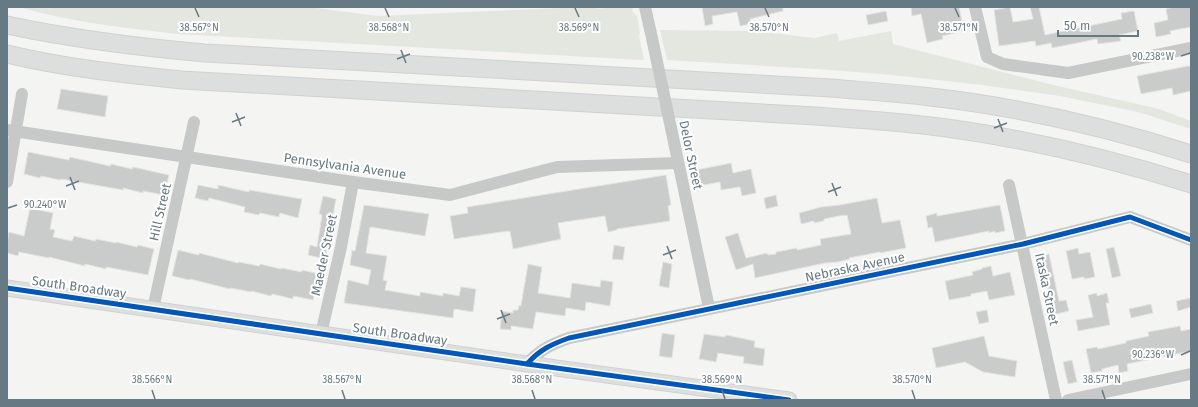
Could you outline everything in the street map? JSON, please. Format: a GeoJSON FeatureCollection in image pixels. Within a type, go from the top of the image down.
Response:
{"type":"FeatureCollection","features":[{"type":"Feature","properties":{"kind":"highway"},"geometry":{"type":"LineString","coordinates":[[7,25],[90,40],[146,48],[205,53],[831,88],[931,97],[989,105],[1048,116],[1106,129],[1191,154]]}},
{"type":"Feature","properties":{"kind":"highway"},"geometry":{"type":"LineString","coordinates":[[7,54],[69,66],[182,80],[816,116],[929,126],[1043,144],[1100,157],[1191,184]]}},
{"type":"Feature","properties":{"kind":"main road","name":"South Broadway"},"geometry":{"type":"LineString","coordinates":[[7,288],[754,398],[789,400]]}},
{"type":"Feature","properties":{"kind":"street","name":"Delor Street"},"geometry":{"type":"LineString","coordinates":[[645,7],[709,308]]}},
{"type":"Feature","properties":{"kind":"street"},"geometry":{"type":"LineString","coordinates":[[975,7],[987,57],[1003,64],[1068,73],[1191,48]]}},
{"type":"Feature","properties":{"kind":"street"},"geometry":{"type":"LineString","coordinates":[[7,182],[11,131],[22,94]]}},
{"type":"Feature","properties":{"kind":"street","name":"Hill Street"},"geometry":{"type":"LineString","coordinates":[[153,309],[194,122]]}},
{"type":"Feature","properties":{"kind":"street","name":"Pennsylvania Avenue"},"geometry":{"type":"LineString","coordinates":[[11,131],[450,195],[557,167],[678,163]]}},
{"type":"Feature","properties":{"kind":"street","name":"Maeder Street"},"geometry":{"type":"LineString","coordinates":[[321,334],[354,182]]}},
{"type":"Feature","properties":{"kind":"street","name":"Itaska Street"},"geometry":{"type":"LineString","coordinates":[[1009,185],[1056,400]]}},
{"type":"Feature","properties":{"kind":"street","name":"Nebraska Avenue"},"geometry":{"type":"LineString","coordinates":[[527,364],[533,356],[543,349],[569,338],[1022,244],[1130,217],[1191,240]]}},
{"type":"Feature","properties":{"kind":"street"},"geometry":{"type":"LineString","coordinates":[[1068,400],[1191,374]]}},
{"type":"Feature","properties":{"kind":"shaded area"},"geometry":{"type":"Polygon","coordinates":[[[19,7],[308,7],[378,16],[585,7],[595,7],[597,9],[633,7],[632,11],[637,16],[644,60],[178,34],[78,21],[19,7]]]}},
{"type":"Feature","properties":{"kind":"shaded area"},"geometry":{"type":"Polygon","coordinates":[[[660,30],[753,31],[815,38],[837,33],[839,41],[891,31],[893,44],[1049,84],[1159,109],[1191,121],[1191,129],[1138,112],[1060,96],[982,85],[892,75],[818,69],[667,60],[660,30]]]}},
{"type":"Feature","properties":{"kind":"building"},"geometry":{"type":"Polygon","coordinates":[[[702,7],[783,7],[783,11],[750,19],[751,24],[740,26],[737,12],[712,16],[713,24],[705,26],[702,7]]]}},
{"type":"Feature","properties":{"kind":"building"},"geometry":{"type":"Polygon","coordinates":[[[911,7],[959,7],[964,31],[942,36],[943,39],[927,43],[921,14],[912,16],[911,7]]]}},
{"type":"Feature","properties":{"kind":"building"},"geometry":{"type":"Polygon","coordinates":[[[1010,7],[1013,22],[1033,19],[1030,7],[1039,7],[1045,35],[1122,19],[1121,13],[1134,11],[1138,31],[1119,35],[1121,41],[1098,44],[1097,39],[1052,48],[1051,43],[1036,46],[1035,41],[999,46],[994,10],[1010,7]]]}},
{"type":"Feature","properties":{"kind":"building"},"geometry":{"type":"Polygon","coordinates":[[[1174,7],[1191,7],[1191,27],[1170,31],[1171,34],[1156,37],[1154,23],[1168,20],[1166,9],[1174,7]]]}},
{"type":"Feature","properties":{"kind":"building"},"geometry":{"type":"Polygon","coordinates":[[[886,11],[888,21],[868,25],[866,15],[886,11]]]}},
{"type":"Feature","properties":{"kind":"building"},"geometry":{"type":"Polygon","coordinates":[[[1191,66],[1191,91],[1173,95],[1172,88],[1141,94],[1137,76],[1191,66]]]}},
{"type":"Feature","properties":{"kind":"building"},"geometry":{"type":"Polygon","coordinates":[[[61,89],[108,96],[105,117],[57,109],[61,89]]]}},
{"type":"Feature","properties":{"kind":"building"},"geometry":{"type":"Polygon","coordinates":[[[28,152],[69,160],[70,157],[110,166],[111,164],[132,169],[133,167],[169,175],[164,195],[143,191],[143,193],[123,188],[123,190],[41,176],[40,178],[24,174],[28,152]]]}},
{"type":"Feature","properties":{"kind":"building"},"geometry":{"type":"Polygon","coordinates":[[[731,163],[733,173],[751,169],[756,193],[742,196],[740,187],[721,190],[720,182],[699,186],[696,170],[731,163]]]}},
{"type":"Feature","properties":{"kind":"building"},"geometry":{"type":"Polygon","coordinates":[[[666,175],[671,205],[668,206],[670,221],[617,229],[608,232],[605,216],[558,223],[561,239],[513,249],[510,231],[454,239],[450,216],[468,213],[467,207],[666,175]]]}},
{"type":"Feature","properties":{"kind":"building"},"geometry":{"type":"Polygon","coordinates":[[[198,185],[218,189],[218,185],[249,192],[249,190],[302,199],[298,218],[280,213],[279,217],[260,213],[259,215],[244,212],[245,207],[209,198],[208,201],[195,198],[198,185]]]}},
{"type":"Feature","properties":{"kind":"building"},"geometry":{"type":"Polygon","coordinates":[[[776,195],[778,206],[766,209],[764,198],[776,195]]]}},
{"type":"Feature","properties":{"kind":"building"},"geometry":{"type":"Polygon","coordinates":[[[323,196],[336,199],[325,259],[308,255],[310,245],[317,247],[322,215],[319,214],[323,196]]]}},
{"type":"Feature","properties":{"kind":"building"},"geometry":{"type":"Polygon","coordinates":[[[877,198],[882,223],[900,220],[906,248],[849,258],[850,259],[838,262],[825,263],[755,278],[753,264],[736,270],[725,237],[738,233],[746,258],[767,253],[768,255],[776,254],[776,252],[797,248],[797,250],[821,245],[820,239],[851,234],[847,215],[824,219],[824,221],[814,223],[814,221],[801,224],[799,213],[821,207],[877,198]]]}},
{"type":"Feature","properties":{"kind":"building"},"geometry":{"type":"Polygon","coordinates":[[[364,205],[429,214],[425,236],[370,227],[366,253],[387,256],[383,280],[387,281],[385,290],[420,296],[420,292],[443,296],[443,293],[459,296],[461,287],[476,289],[473,312],[454,309],[453,318],[344,303],[348,280],[368,285],[371,270],[350,265],[352,250],[355,251],[364,205]]]}},
{"type":"Feature","properties":{"kind":"building"},"geometry":{"type":"Polygon","coordinates":[[[1000,205],[1005,231],[995,233],[995,231],[989,233],[989,231],[935,242],[932,227],[928,228],[926,216],[937,213],[937,216],[1000,205]]]}},
{"type":"Feature","properties":{"kind":"building"},"geometry":{"type":"Polygon","coordinates":[[[30,208],[53,213],[50,229],[55,230],[53,237],[72,241],[74,236],[95,241],[96,239],[137,247],[138,245],[154,249],[148,275],[106,267],[106,269],[85,264],[85,266],[49,257],[19,252],[18,256],[7,253],[9,232],[24,236],[30,208]]]}},
{"type":"Feature","properties":{"kind":"building"},"geometry":{"type":"Polygon","coordinates":[[[614,245],[625,247],[623,260],[612,259],[614,245]]]}},
{"type":"Feature","properties":{"kind":"building"},"geometry":{"type":"Polygon","coordinates":[[[1114,247],[1121,276],[1112,278],[1106,249],[1114,247]]]}},
{"type":"Feature","properties":{"kind":"building"},"geometry":{"type":"Polygon","coordinates":[[[1078,248],[1079,254],[1090,252],[1095,277],[1072,279],[1066,251],[1078,248]]]}},
{"type":"Feature","properties":{"kind":"building"},"geometry":{"type":"Polygon","coordinates":[[[178,250],[199,255],[199,253],[238,263],[259,266],[260,264],[281,269],[302,272],[302,270],[319,274],[313,300],[293,296],[293,299],[272,294],[271,296],[251,291],[230,289],[172,276],[178,250]]]}},
{"type":"Feature","properties":{"kind":"building"},"geometry":{"type":"Polygon","coordinates":[[[1049,254],[1059,301],[1066,300],[1069,311],[1052,315],[1051,303],[1041,256],[1049,254]]]}},
{"type":"Feature","properties":{"kind":"building"},"geometry":{"type":"Polygon","coordinates":[[[663,262],[672,264],[669,288],[659,286],[663,262]]]}},
{"type":"Feature","properties":{"kind":"building"},"geometry":{"type":"Polygon","coordinates":[[[528,264],[542,267],[538,293],[570,298],[572,283],[600,287],[601,280],[613,282],[610,306],[586,302],[585,311],[566,308],[565,316],[536,312],[533,329],[511,326],[511,330],[500,329],[502,311],[513,313],[513,310],[518,310],[519,305],[521,306],[528,264]]]}},
{"type":"Feature","properties":{"kind":"building"},"geometry":{"type":"Polygon","coordinates":[[[991,266],[993,276],[1010,272],[1015,295],[989,300],[987,291],[949,300],[945,281],[973,275],[972,272],[991,266]]]}},
{"type":"Feature","properties":{"kind":"building"},"geometry":{"type":"Polygon","coordinates":[[[1097,293],[1097,296],[1107,293],[1109,303],[1106,303],[1110,325],[1078,331],[1076,320],[1093,317],[1088,295],[1097,293]]]}},
{"type":"Feature","properties":{"kind":"building"},"geometry":{"type":"Polygon","coordinates":[[[1191,298],[1191,307],[1178,311],[1176,301],[1191,298]]]}},
{"type":"Feature","properties":{"kind":"building"},"geometry":{"type":"Polygon","coordinates":[[[1151,304],[1153,313],[1131,318],[1129,309],[1151,304]]]}},
{"type":"Feature","properties":{"kind":"building"},"geometry":{"type":"Polygon","coordinates":[[[987,310],[989,322],[979,324],[976,312],[987,310]]]}},
{"type":"Feature","properties":{"kind":"building"},"geometry":{"type":"Polygon","coordinates":[[[1180,326],[1181,331],[1191,329],[1191,351],[1127,364],[1128,371],[1119,373],[1118,365],[1102,369],[1102,371],[1091,373],[1086,349],[1097,347],[1098,349],[1126,343],[1126,341],[1149,336],[1148,332],[1180,326]]]}},
{"type":"Feature","properties":{"kind":"building"},"geometry":{"type":"Polygon","coordinates":[[[662,333],[675,335],[672,358],[659,356],[662,333]]]}},
{"type":"Feature","properties":{"kind":"building"},"geometry":{"type":"Polygon","coordinates":[[[704,334],[725,337],[726,335],[755,341],[754,347],[765,349],[763,366],[743,363],[744,357],[718,353],[716,362],[699,359],[704,334]]]}},
{"type":"Feature","properties":{"kind":"building"},"geometry":{"type":"Polygon","coordinates":[[[984,336],[989,356],[1017,361],[1015,377],[983,372],[965,362],[936,368],[932,348],[984,336]]]}},
{"type":"Feature","properties":{"kind":"building"},"geometry":{"type":"Polygon","coordinates":[[[1072,360],[1077,382],[1068,384],[1063,362],[1072,360]]]}},
{"type":"Feature","properties":{"kind":"cycle path"},"geometry":{"type":"LineString","coordinates":[[527,364],[546,348],[569,338],[1023,244],[1130,217],[1191,240]]}},
{"type":"Feature","properties":{"kind":"cycle path"},"geometry":{"type":"LineString","coordinates":[[7,288],[527,364],[789,400]]}}]}
